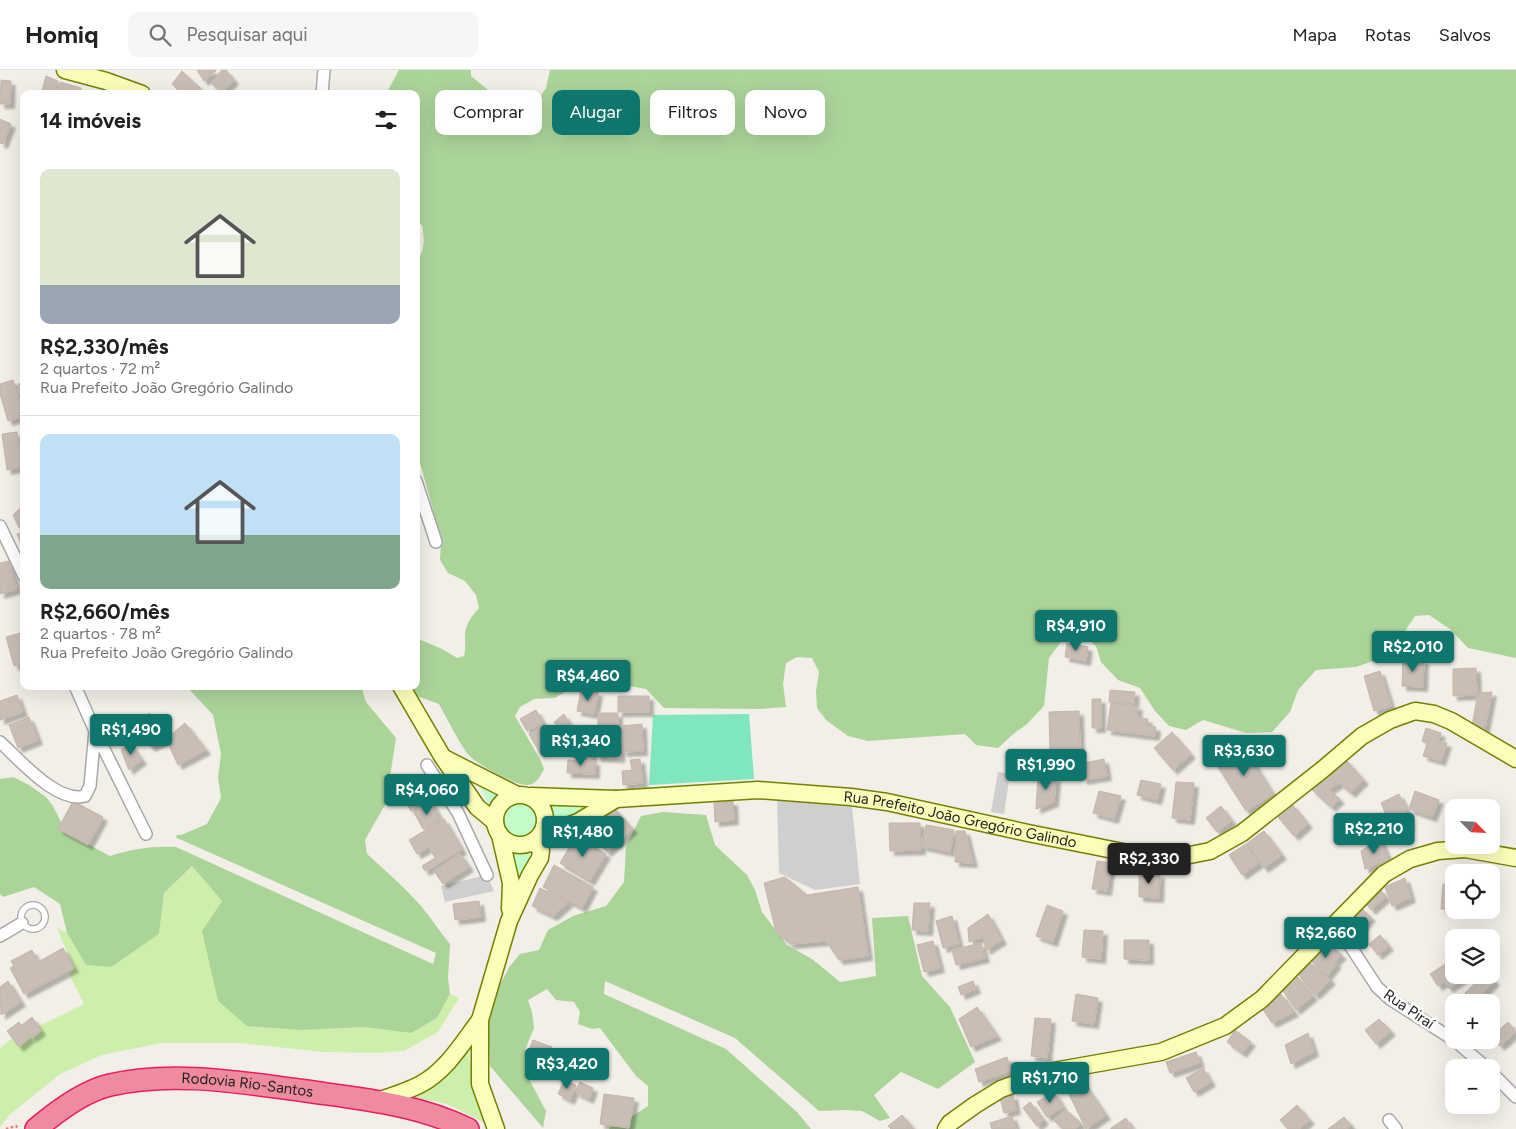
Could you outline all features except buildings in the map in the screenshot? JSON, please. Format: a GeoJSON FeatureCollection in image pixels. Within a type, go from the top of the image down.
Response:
{"type":"FeatureCollection","features":[{"type":"Feature","properties":{"kind":"highway","name":"Rodovia Rio-Santos"},"geometry":{"type":"LineString","coordinates":[[36,1129],[53,1115],[78,1099],[109,1085],[156,1078],[236,1082],[377,1101],[422,1110],[468,1129]]}},
{"type":"Feature","properties":{"kind":"main road"},"geometry":{"type":"LineString","coordinates":[[65,70],[131,90]]}},
{"type":"Feature","properties":{"kind":"main road"},"geometry":{"type":"LineString","coordinates":[[403,690],[442,756],[477,807],[497,828],[505,840],[520,845],[578,822],[616,798]]}},
{"type":"Feature","properties":{"kind":"main road","name":"Rua Prefeito João Gregório Galindo"},"geometry":{"type":"LineString","coordinates":[[523,795],[616,798],[758,790],[852,796],[887,802],[1028,834],[1143,856],[1180,857],[1210,851],[1242,833],[1362,736],[1390,720],[1415,711],[1434,714],[1451,721],[1516,758]]}},
{"type":"Feature","properties":{"kind":"main road"},"geometry":{"type":"LineString","coordinates":[[442,756],[537,800],[545,813],[546,820],[538,838],[541,850],[540,858],[509,921],[480,1020],[480,1084],[496,1129]]}},
{"type":"Feature","properties":{"kind":"main road"},"geometry":{"type":"LineString","coordinates":[[509,921],[512,883],[495,815],[502,802],[523,795]]}},
{"type":"Feature","properties":{"kind":"main road"},"geometry":{"type":"LineString","coordinates":[[946,1129],[975,1105],[1001,1089],[1048,1072],[1161,1052],[1225,1026],[1262,999],[1384,874],[1410,859],[1438,851],[1465,849],[1516,858]]}},
{"type":"Feature","properties":{"kind":"main road"},"geometry":{"type":"LineString","coordinates":[[377,1101],[422,1083],[436,1074],[480,1020]]}},
{"type":"Feature","properties":{"kind":"street"},"geometry":{"type":"LineString","coordinates":[[322,90],[324,70]]}},
{"type":"Feature","properties":{"kind":"street"},"geometry":{"type":"LineString","coordinates":[[420,493],[436,542]]}},
{"type":"Feature","properties":{"kind":"street"},"geometry":{"type":"LineString","coordinates":[[0,526],[20,568]]}},
{"type":"Feature","properties":{"kind":"street"},"geometry":{"type":"LineString","coordinates":[[77,690],[146,834]]}},
{"type":"Feature","properties":{"kind":"street"},"geometry":{"type":"LineString","coordinates":[[0,742],[52,788],[74,797],[79,797],[85,796],[90,786],[95,731]]}},
{"type":"Feature","properties":{"kind":"street"},"geometry":{"type":"LineString","coordinates":[[426,765],[458,813],[487,875]]}},
{"type":"Feature","properties":{"kind":"street"},"geometry":{"type":"LineString","coordinates":[[458,813],[477,807]]}},
{"type":"Feature","properties":{"kind":"street"},"geometry":{"type":"LineString","coordinates":[[0,936],[22,923]]}},
{"type":"Feature","properties":{"kind":"street","name":"Rua Piraí"},"geometry":{"type":"LineString","coordinates":[[1336,924],[1377,987],[1390,999],[1445,1034]]}},
{"type":"Feature","properties":{"kind":"street","name":"Rua Piraí"},"geometry":{"type":"LineString","coordinates":[[1464,1049],[1476,1059]]}},
{"type":"Feature","properties":{"kind":"street"},"geometry":{"type":"LineString","coordinates":[[1500,1081],[1516,1097]]}},
{"type":"Feature","properties":{"kind":"lane"},"geometry":{"type":"LineString","coordinates":[[30,905],[37,905],[43,909],[46,915],[45,923],[40,928],[33,930],[26,928],[22,923],[21,915],[24,909],[30,905]]}},
{"type":"Feature","properties":{"kind":"path"},"geometry":{"type":"LineString","coordinates":[[6,1129],[16,1126],[19,1129]]}},
{"type":"Feature","properties":{"kind":"shaded area"},"geometry":{"type":"Polygon","coordinates":[[[998,772],[1010,774],[1004,814],[991,812],[998,772]]]}},
{"type":"Feature","properties":{"kind":"shaded area"},"geometry":{"type":"Polygon","coordinates":[[[777,797],[851,797],[860,884],[815,890],[779,873],[777,797]]]}},
{"type":"Feature","properties":{"kind":"shaded area"},"geometry":{"type":"Polygon","coordinates":[[[487,875],[494,891],[445,902],[441,886],[487,875]]]}},
{"type":"Feature","properties":{"kind":"green space"},"geometry":{"type":"Polygon","coordinates":[[[399,70],[471,70],[471,76],[488,90],[435,90],[435,135],[542,135],[542,94],[546,88],[550,70],[1516,70],[1516,658],[1468,648],[1450,629],[1429,615],[1415,616],[1407,628],[1396,653],[1356,667],[1316,670],[1298,690],[1290,712],[1272,732],[1246,733],[1203,720],[1186,730],[1169,726],[1155,711],[1140,688],[1118,680],[1101,662],[1096,646],[1080,631],[1069,631],[1049,658],[1044,706],[1027,724],[998,748],[976,745],[965,734],[868,741],[848,736],[826,720],[817,708],[816,691],[819,672],[812,658],[797,657],[786,663],[783,684],[786,707],[759,709],[664,708],[646,689],[612,683],[576,685],[555,698],[534,699],[520,707],[515,716],[541,761],[544,769],[540,777],[528,785],[514,782],[495,773],[477,762],[466,752],[439,704],[414,695],[411,690],[420,690],[420,640],[457,658],[464,656],[466,628],[471,617],[479,608],[476,595],[465,581],[448,573],[440,560],[441,540],[420,464],[420,255],[424,239],[422,225],[420,224],[420,90],[388,90],[399,70]]]}},
{"type":"Feature","properties":{"kind":"green space"},"geometry":{"type":"Polygon","coordinates":[[[190,690],[362,690],[366,702],[396,738],[386,803],[365,840],[367,854],[415,899],[450,944],[448,978],[450,994],[437,1018],[411,1033],[364,1027],[303,1030],[247,1026],[218,1001],[202,931],[222,901],[192,866],[164,893],[159,934],[111,967],[86,965],[67,933],[60,904],[34,887],[3,897],[0,894],[0,779],[13,777],[46,797],[61,822],[74,837],[110,856],[127,851],[176,847],[433,964],[436,953],[177,838],[176,835],[181,835],[207,824],[221,798],[218,778],[221,754],[213,715],[190,690]]]}},
{"type":"Feature","properties":{"kind":"green space"},"geometry":{"type":"Polygon","coordinates":[[[749,714],[754,779],[649,785],[653,715],[749,714]]]}},
{"type":"Feature","properties":{"kind":"green space"},"geometry":{"type":"Polygon","coordinates":[[[474,776],[504,793],[496,799],[491,808],[474,776]]]}},
{"type":"Feature","properties":{"kind":"green space"},"geometry":{"type":"Polygon","coordinates":[[[521,802],[533,808],[539,820],[533,832],[521,838],[509,832],[503,820],[509,808],[521,802]]]}},
{"type":"Feature","properties":{"kind":"green space"},"geometry":{"type":"Polygon","coordinates":[[[583,804],[583,809],[553,827],[548,806],[583,804]]]}},
{"type":"Feature","properties":{"kind":"green space"},"geometry":{"type":"Polygon","coordinates":[[[663,812],[706,815],[715,845],[747,875],[755,890],[762,912],[787,945],[812,959],[840,982],[876,976],[872,918],[908,916],[922,976],[950,1007],[975,1062],[938,1089],[901,1072],[874,1095],[890,1118],[880,1121],[862,1111],[819,1111],[735,1038],[605,981],[604,994],[726,1049],[797,1112],[811,1129],[609,1129],[648,1106],[648,1086],[636,1076],[600,1028],[592,1029],[578,1024],[580,1012],[574,1002],[556,1000],[547,989],[528,1000],[534,1028],[525,1050],[529,1079],[546,1111],[543,1128],[490,1066],[488,1016],[495,994],[510,966],[520,954],[539,950],[548,930],[573,916],[606,906],[624,882],[626,846],[641,816],[663,812]]]}},
{"type":"Feature","properties":{"kind":"green space"},"geometry":{"type":"Polygon","coordinates":[[[505,849],[534,854],[515,892],[505,849]]]}},
{"type":"Feature","properties":{"kind":"green space"},"geometry":{"type":"Polygon","coordinates":[[[192,866],[222,901],[202,931],[303,1030],[364,1027],[411,1033],[437,1018],[450,994],[459,998],[438,1032],[404,1051],[379,1053],[324,1052],[239,1043],[161,1043],[102,1055],[60,1074],[8,1116],[0,1128],[0,1048],[10,1040],[84,1004],[69,974],[74,968],[57,928],[67,933],[86,965],[159,934],[164,893],[192,866]]]}},
{"type":"Feature","properties":{"kind":"green space"},"geometry":{"type":"Polygon","coordinates":[[[469,1048],[474,1087],[489,1125],[447,1104],[414,1097],[438,1082],[469,1048]]]}}]}
